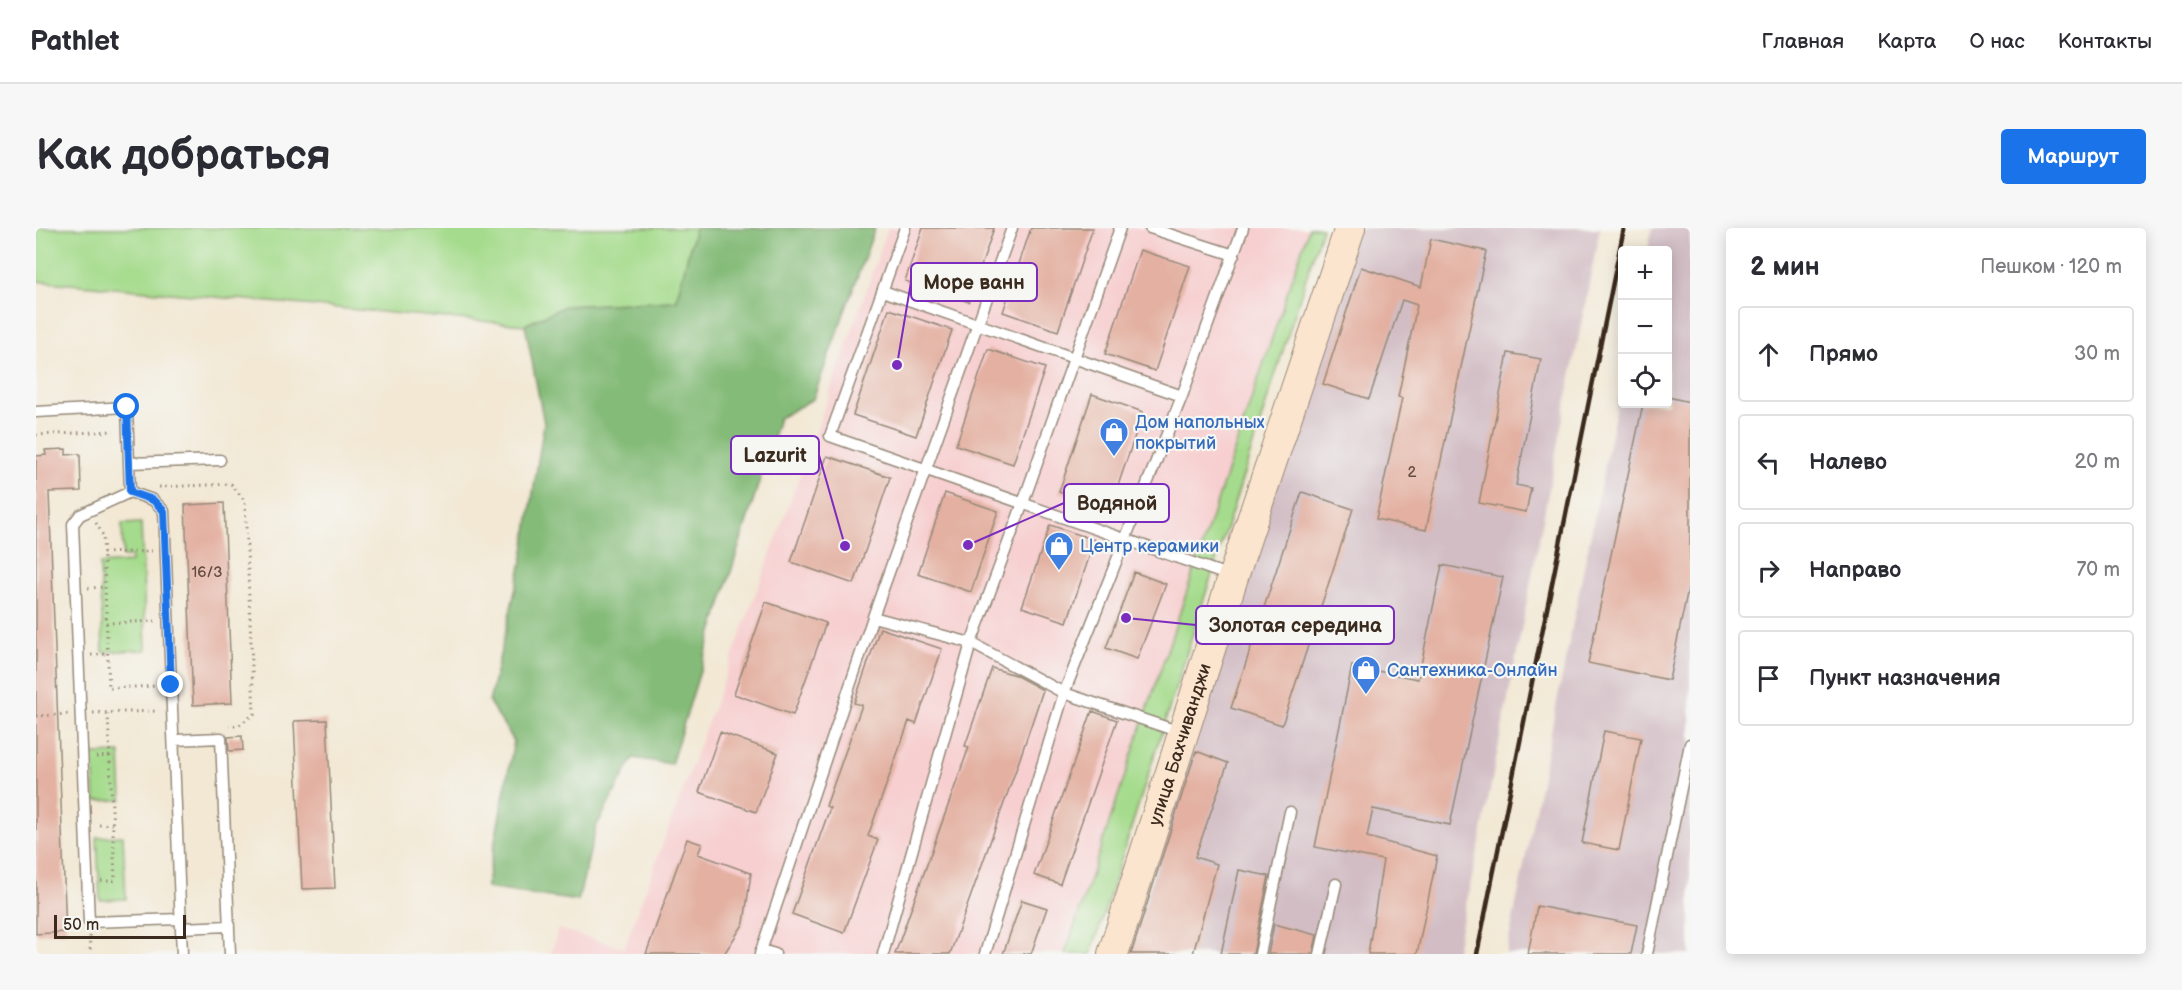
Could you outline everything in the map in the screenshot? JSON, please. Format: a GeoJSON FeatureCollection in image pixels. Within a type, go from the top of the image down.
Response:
{"type":"FeatureCollection","features":[{"type":"Feature","properties":{"kind":"main road","name":"улица Бахчиванджи"},"geometry":{"type":"LineString","coordinates":[[1113,954],[1233,577],[1350,228]]}},
{"type":"Feature","properties":{"kind":"lane"},"geometry":{"type":"LineString","coordinates":[[905,228],[830,436],[1233,577]]}},
{"type":"Feature","properties":{"kind":"lane"},"geometry":{"type":"LineString","coordinates":[[775,954],[760,952],[873,617],[1012,228]]}},
{"type":"Feature","properties":{"kind":"lane"},"geometry":{"type":"LineString","coordinates":[[883,954],[971,644],[1120,228]]}},
{"type":"Feature","properties":{"kind":"lane"},"geometry":{"type":"LineString","coordinates":[[1150,228],[1234,255]]}},
{"type":"Feature","properties":{"kind":"lane"},"geometry":{"type":"LineString","coordinates":[[985,954],[1064,693],[1182,396],[1244,228]]}},
{"type":"Feature","properties":{"kind":"lane"},"geometry":{"type":"LineString","coordinates":[[883,291],[1182,396]]}},
{"type":"Feature","properties":{"kind":"lane"},"geometry":{"type":"LineString","coordinates":[[36,411],[127,407],[130,490]]}},
{"type":"Feature","properties":{"kind":"lane"},"geometry":{"type":"LineString","coordinates":[[129,463],[220,460]]}},
{"type":"Feature","properties":{"kind":"lane"},"geometry":{"type":"LineString","coordinates":[[130,490],[80,515],[73,524],[89,922],[229,926]]}},
{"type":"Feature","properties":{"kind":"lane"},"geometry":{"type":"LineString","coordinates":[[130,490],[153,500],[164,511],[182,954]]}},
{"type":"Feature","properties":{"kind":"lane"},"geometry":{"type":"LineString","coordinates":[[873,617],[971,644],[1064,693],[1184,734]]}},
{"type":"Feature","properties":{"kind":"lane"},"geometry":{"type":"LineString","coordinates":[[174,740],[221,738],[230,954]]}},
{"type":"Feature","properties":{"kind":"lane"},"geometry":{"type":"LineString","coordinates":[[1647,954],[1690,744]]}},
{"type":"Feature","properties":{"kind":"lane"},"geometry":{"type":"LineString","coordinates":[[1260,954],[1290,812]]}},
{"type":"Feature","properties":{"kind":"lane"},"geometry":{"type":"LineString","coordinates":[[1320,954],[1336,884]]}},
{"type":"Feature","properties":{"kind":"path"},"geometry":{"type":"LineString","coordinates":[[36,435],[128,431]]}},
{"type":"Feature","properties":{"kind":"path"},"geometry":{"type":"LineString","coordinates":[[130,490],[231,484],[245,501],[254,714],[238,726]]}},
{"type":"Feature","properties":{"kind":"path"},"geometry":{"type":"LineString","coordinates":[[89,511],[103,535],[109,688],[171,685]]}},
{"type":"Feature","properties":{"kind":"path"},"geometry":{"type":"LineString","coordinates":[[103,553],[166,551]]}},
{"type":"Feature","properties":{"kind":"path"},"geometry":{"type":"LineString","coordinates":[[106,623],[169,620]]}},
{"type":"Feature","properties":{"kind":"path"},"geometry":{"type":"LineString","coordinates":[[36,716],[172,710]]}},
{"type":"Feature","properties":{"kind":"path"},"geometry":{"type":"LineString","coordinates":[[88,882],[115,881],[108,713]]}},
{"type":"Feature","properties":{"kind":"path"},"geometry":{"type":"LineString","coordinates":[[89,922],[90,954]]}},
{"type":"Feature","properties":{"kind":"shaded area"},"geometry":{"type":"Polygon","coordinates":[[[888,228],[1309,228],[1065,954],[551,954],[558,929],[624,948],[814,437],[888,228]]]}},
{"type":"Feature","properties":{"kind":"shaded area"},"geometry":{"type":"Polygon","coordinates":[[[1354,228],[1600,228],[1479,846],[1455,954],[1129,954],[1354,228]]]}},
{"type":"Feature","properties":{"kind":"shaded area"},"geometry":{"type":"Polygon","coordinates":[[[1652,228],[1690,228],[1690,954],[1506,954],[1618,400],[1618,408],[1672,408],[1672,246],[1649,246],[1652,228]]]}},
{"type":"Feature","properties":{"kind":"green space"},"geometry":{"type":"Polygon","coordinates":[[[36,228],[695,228],[676,301],[565,306],[525,325],[36,281],[36,228]]]}},
{"type":"Feature","properties":{"kind":"green space"},"geometry":{"type":"Polygon","coordinates":[[[695,228],[875,228],[813,399],[779,418],[671,764],[633,758],[596,827],[578,901],[486,888],[514,741],[489,702],[523,557],[544,423],[525,325],[565,306],[676,301],[695,228]]]}},
{"type":"Feature","properties":{"kind":"green space"},"geometry":{"type":"Polygon","coordinates":[[[1309,228],[1322,228],[1091,954],[1065,954],[1309,228]]]}},
{"type":"Feature","properties":{"kind":"green space"},"geometry":{"type":"Polygon","coordinates":[[[141,523],[146,650],[103,652],[100,564],[131,562],[131,557],[123,557],[122,524],[141,523]]]}},
{"type":"Feature","properties":{"kind":"green space"},"geometry":{"type":"Polygon","coordinates":[[[120,753],[122,800],[95,801],[93,754],[120,753]]]}},
{"type":"Feature","properties":{"kind":"green space"},"geometry":{"type":"Polygon","coordinates":[[[123,836],[126,899],[100,900],[97,837],[123,836]]]}},
{"type":"Feature","properties":{"kind":"building"},"geometry":{"type":"Polygon","coordinates":[[[923,228],[994,228],[969,302],[905,281],[923,228]]]}},
{"type":"Feature","properties":{"kind":"building"},"geometry":{"type":"Polygon","coordinates":[[[1031,228],[1093,228],[1058,331],[1003,312],[1031,228]]]}},
{"type":"Feature","properties":{"kind":"building"},"geometry":{"type":"Polygon","coordinates":[[[1431,239],[1486,251],[1426,530],[1376,519],[1402,398],[1398,397],[1417,305],[1402,300],[1369,399],[1323,384],[1361,267],[1421,287],[1431,239]]]}},
{"type":"Feature","properties":{"kind":"building"},"geometry":{"type":"Polygon","coordinates":[[[1140,250],[1190,266],[1155,371],[1105,354],[1140,250]]]}},
{"type":"Feature","properties":{"kind":"building"},"geometry":{"type":"Polygon","coordinates":[[[889,309],[952,330],[916,436],[853,415],[889,309]]]}},
{"type":"Feature","properties":{"kind":"building"},"geometry":{"type":"Polygon","coordinates":[[[988,349],[1045,368],[1013,464],[956,445],[988,349]]]}},
{"type":"Feature","properties":{"kind":"building"},"geometry":{"type":"Polygon","coordinates":[[[1508,353],[1541,359],[1516,485],[1531,488],[1526,512],[1479,503],[1508,353]]]}},
{"type":"Feature","properties":{"kind":"building"},"geometry":{"type":"Polygon","coordinates":[[[1092,394],[1143,412],[1110,509],[1059,492],[1092,394]]]}},
{"type":"Feature","properties":{"kind":"building"},"geometry":{"type":"Polygon","coordinates":[[[1672,398],[1690,402],[1690,579],[1669,680],[1588,663],[1642,408],[1672,408],[1672,398]]]}},
{"type":"Feature","properties":{"kind":"building"},"geometry":{"type":"Polygon","coordinates":[[[66,449],[66,455],[80,454],[81,491],[49,492],[66,932],[36,934],[36,456],[46,455],[45,450],[66,449]]]}},
{"type":"Feature","properties":{"kind":"building"},"geometry":{"type":"Polygon","coordinates":[[[827,456],[890,477],[854,584],[791,562],[827,456]]]}},
{"type":"Feature","properties":{"kind":"building"},"geometry":{"type":"Polygon","coordinates":[[[1302,492],[1353,509],[1282,725],[1231,708],[1302,492]]]}},
{"type":"Feature","properties":{"kind":"building"},"geometry":{"type":"Polygon","coordinates":[[[945,493],[998,511],[971,592],[918,574],[945,493]]]}},
{"type":"Feature","properties":{"kind":"building"},"geometry":{"type":"Polygon","coordinates":[[[224,503],[232,703],[193,705],[185,505],[224,503]]]}},
{"type":"Feature","properties":{"kind":"building"},"geometry":{"type":"Polygon","coordinates":[[[1050,525],[1095,540],[1067,622],[1022,607],[1050,525]]]}},
{"type":"Feature","properties":{"kind":"building"},"geometry":{"type":"Polygon","coordinates":[[[1442,565],[1503,577],[1450,825],[1373,809],[1367,837],[1437,856],[1417,954],[1368,954],[1383,860],[1315,847],[1352,666],[1418,679],[1442,565]]]}},
{"type":"Feature","properties":{"kind":"building"},"geometry":{"type":"Polygon","coordinates":[[[1134,572],[1166,584],[1137,659],[1106,648],[1134,572]]]}},
{"type":"Feature","properties":{"kind":"building"},"geometry":{"type":"Polygon","coordinates":[[[766,602],[826,623],[793,715],[734,694],[766,602]]]}},
{"type":"Feature","properties":{"kind":"building"},"geometry":{"type":"Polygon","coordinates":[[[880,628],[942,649],[916,724],[909,721],[868,836],[878,840],[844,933],[792,914],[830,808],[826,806],[862,705],[854,703],[880,628]]]}},
{"type":"Feature","properties":{"kind":"building"},"geometry":{"type":"Polygon","coordinates":[[[992,668],[1015,675],[1043,690],[1018,764],[950,954],[895,954],[969,747],[965,746],[992,668]]]}},
{"type":"Feature","properties":{"kind":"building"},"geometry":{"type":"Polygon","coordinates":[[[1092,711],[1117,720],[1060,884],[1034,875],[1092,711]]]}},
{"type":"Feature","properties":{"kind":"building"},"geometry":{"type":"Polygon","coordinates":[[[327,720],[335,888],[302,889],[294,721],[327,720]]]}},
{"type":"Feature","properties":{"kind":"building"},"geometry":{"type":"Polygon","coordinates":[[[1604,731],[1641,738],[1619,850],[1582,843],[1604,731]]]}},
{"type":"Feature","properties":{"kind":"building"},"geometry":{"type":"Polygon","coordinates":[[[720,732],[778,753],[756,812],[699,792],[720,732]]]}},
{"type":"Feature","properties":{"kind":"building"},"geometry":{"type":"Polygon","coordinates":[[[242,736],[243,750],[229,751],[228,737],[242,736]]]}},
{"type":"Feature","properties":{"kind":"building"},"geometry":{"type":"Polygon","coordinates":[[[1196,751],[1228,763],[1195,857],[1217,864],[1193,954],[1131,954],[1196,751]]]}},
{"type":"Feature","properties":{"kind":"building"},"geometry":{"type":"Polygon","coordinates":[[[687,839],[702,844],[698,854],[751,873],[744,923],[724,954],[646,954],[687,839]]]}},
{"type":"Feature","properties":{"kind":"building"},"geometry":{"type":"Polygon","coordinates":[[[1239,870],[1269,876],[1253,954],[1221,954],[1239,870]]]}},
{"type":"Feature","properties":{"kind":"building"},"geometry":{"type":"Polygon","coordinates":[[[1022,900],[1047,908],[1031,954],[1003,954],[1022,900]]]}},
{"type":"Feature","properties":{"kind":"building"},"geometry":{"type":"Polygon","coordinates":[[[1537,906],[1637,925],[1631,954],[1528,954],[1537,906]]]}},
{"type":"Feature","properties":{"kind":"building"},"geometry":{"type":"Polygon","coordinates":[[[1274,924],[1317,935],[1313,954],[1268,954],[1274,924]]]}},
{"type":"Feature","properties":{"kind":"railway"},"geometry":{"type":"LineString","coordinates":[[1477,954],[1624,228]]}},
{"type":"Feature","properties":{"kind":"place","name":"Море ванн"},"geometry":{"type":"Point","coordinates":[897,365]}},
{"type":"Feature","properties":{"kind":"place","name":"Дом напольных покрытий"},"geometry":{"type":"Point","coordinates":[1114,458]}},
{"type":"Feature","properties":{"kind":"place","name":"Водяной"},"geometry":{"type":"Point","coordinates":[968,545]}},
{"type":"Feature","properties":{"kind":"place","name":"Lazurit"},"geometry":{"type":"Point","coordinates":[845,546]}},
{"type":"Feature","properties":{"kind":"place","name":"Центр керамики"},"geometry":{"type":"Point","coordinates":[1059,572]}},
{"type":"Feature","properties":{"kind":"place","name":"Золотая середина"},"geometry":{"type":"Point","coordinates":[1126,618]}},
{"type":"Feature","properties":{"kind":"place","name":"Сантехника-Онлайн"},"geometry":{"type":"Point","coordinates":[1366,696]}},
{"type":"Feature","properties":{"kind":"route"},"geometry":{"type":"LineString","coordinates":[[127,407],[130,492],[153,500],[164,511],[171,685]]}}]}
